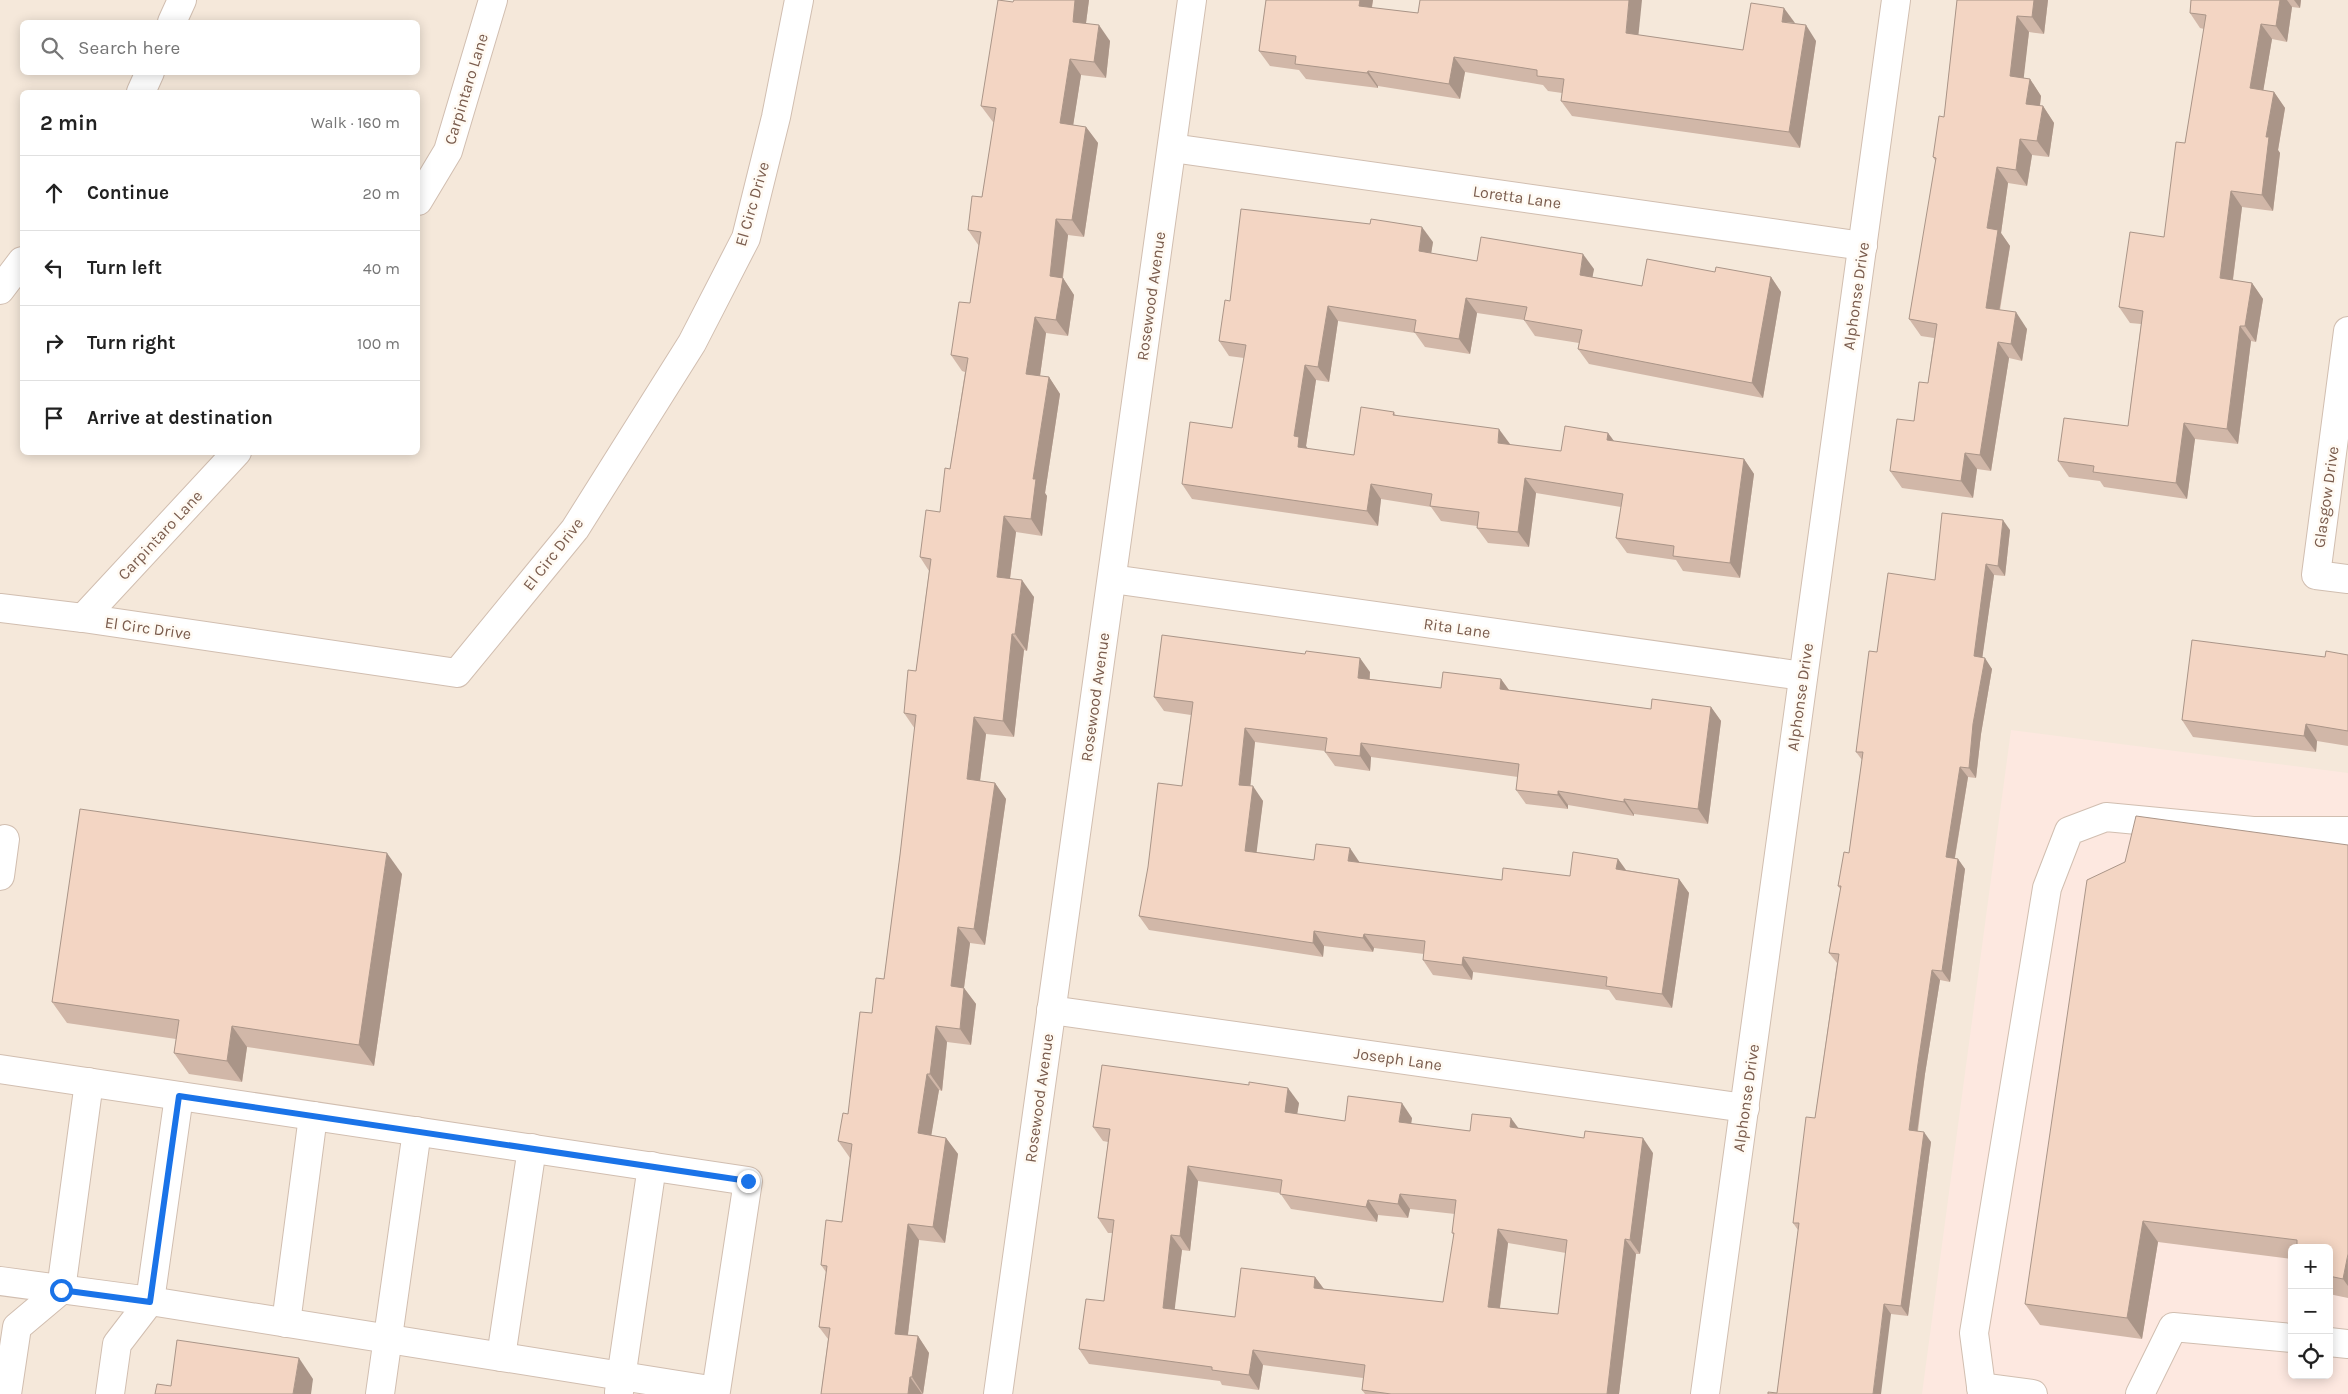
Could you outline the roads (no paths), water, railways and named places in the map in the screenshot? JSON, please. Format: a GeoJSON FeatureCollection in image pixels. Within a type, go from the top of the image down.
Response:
{"type":"FeatureCollection","features":[{"type":"Feature","properties":{"kind":"street"},"geometry":{"type":"LineString","coordinates":[[173,20],[182,0]]}},
{"type":"Feature","properties":{"kind":"street","name":"Carpintaro Lane"},"geometry":{"type":"LineString","coordinates":[[420,198],[448,152],[492,0]]}},
{"type":"Feature","properties":{"kind":"street","name":"El Circ Drive"},"geometry":{"type":"LineString","coordinates":[[0,608],[84,618],[457,673],[575,529],[692,343],[746,238],[776,117],[799,0]]}},
{"type":"Feature","properties":{"kind":"street","name":"Rosewood Avenue"},"geometry":{"type":"LineString","coordinates":[[998,1394],[1192,0]]}},
{"type":"Feature","properties":{"kind":"street","name":"Alphonse Drive"},"geometry":{"type":"LineString","coordinates":[[1705,1394],[1896,0]]}},
{"type":"Feature","properties":{"kind":"street"},"geometry":{"type":"LineString","coordinates":[[142,90],[149,75]]}},
{"type":"Feature","properties":{"kind":"street","name":"Loretta Lane"},"geometry":{"type":"LineString","coordinates":[[1172,148],[1863,246]]}},
{"type":"Feature","properties":{"kind":"street"},"geometry":{"type":"LineString","coordinates":[[0,290],[20,263]]}},
{"type":"Feature","properties":{"kind":"street","name":"Glasgow Drive"},"geometry":{"type":"LineString","coordinates":[[2348,331],[2316,574],[2348,579]]}},
{"type":"Feature","properties":{"kind":"street","name":"Carpintaro Lane"},"geometry":{"type":"LineString","coordinates":[[84,618],[234,455]]}},
{"type":"Feature","properties":{"kind":"street","name":"Rita Lane"},"geometry":{"type":"LineString","coordinates":[[1112,579],[1803,676]]}},
{"type":"Feature","properties":{"kind":"street"},"geometry":{"type":"LineString","coordinates":[[2033,1394],[1981,1391],[1974,1333],[2047,888],[2069,831],[2106,817],[2253,831],[2348,832]]}},
{"type":"Feature","properties":{"kind":"street"},"geometry":{"type":"LineString","coordinates":[[0,876],[5,839]]}},
{"type":"Feature","properties":{"kind":"street","name":"Joseph Lane"},"geometry":{"type":"LineString","coordinates":[[1051,1010],[1745,1108]]}},
{"type":"Feature","properties":{"kind":"street"},"geometry":{"type":"LineString","coordinates":[[0,1069],[748,1181],[716,1391],[620,1385],[501,1357],[150,1302],[0,1281]]}},
{"type":"Feature","properties":{"kind":"street"},"geometry":{"type":"LineString","coordinates":[[7,1394],[17,1327],[61,1290],[89,1082]]}},
{"type":"Feature","properties":{"kind":"street"},"geometry":{"type":"LineString","coordinates":[[110,1394],[117,1344],[150,1302],[179,1096]]}},
{"type":"Feature","properties":{"kind":"street"},"geometry":{"type":"LineString","coordinates":[[286,1323],[313,1116]]}},
{"type":"Feature","properties":{"kind":"street"},"geometry":{"type":"LineString","coordinates":[[380,1394],[417,1131]]}},
{"type":"Feature","properties":{"kind":"street"},"geometry":{"type":"LineString","coordinates":[[501,1357],[532,1148]]}},
{"type":"Feature","properties":{"kind":"street"},"geometry":{"type":"LineString","coordinates":[[620,1385],[652,1166]]}},
{"type":"Feature","properties":{"kind":"street"},"geometry":{"type":"LineString","coordinates":[[2140,1394],[2173,1327],[2288,1338]]}},
{"type":"Feature","properties":{"kind":"street"},"geometry":{"type":"LineString","coordinates":[[2333,1342],[2348,1344]]}}]}
